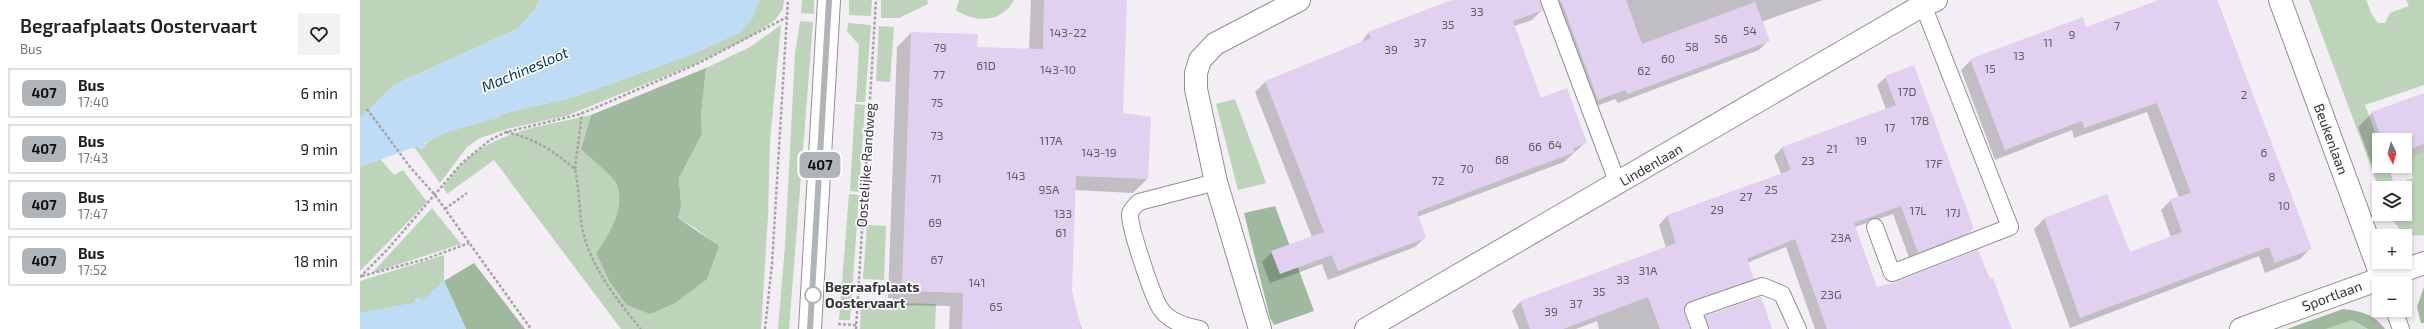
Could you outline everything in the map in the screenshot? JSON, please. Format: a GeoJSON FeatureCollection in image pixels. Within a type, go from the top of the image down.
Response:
{"type":"FeatureCollection","features":[{"type":"Feature","properties":{"kind":"street"},"geometry":{"type":"LineString","coordinates":[[810,329],[829,0]]}},
{"type":"Feature","properties":{"kind":"street"},"geometry":{"type":"LineString","coordinates":[[1260,329],[1216,182],[1196,89],[1196,73],[1200,60],[1215,44],[1299,0]]}},
{"type":"Feature","properties":{"kind":"street","name":"Beukenlaan"},"geometry":{"type":"LineString","coordinates":[[2280,0],[2382,277]]}},
{"type":"Feature","properties":{"kind":"street","name":"Lindenlaan"},"geometry":{"type":"LineString","coordinates":[[1366,329],[1618,184],[1927,2]]}},
{"type":"Feature","properties":{"kind":"street","name":"Sportlaan"},"geometry":{"type":"LineString","coordinates":[[2392,277],[2424,263]]}},
{"type":"Feature","properties":{"kind":"street","name":"Sportlaan"},"geometry":{"type":"LineString","coordinates":[[2241,329],[2372,285]]}},
{"type":"Feature","properties":{"kind":"lane"},"geometry":{"type":"LineString","coordinates":[[1549,0],[1618,184]]}},
{"type":"Feature","properties":{"kind":"lane"},"geometry":{"type":"LineString","coordinates":[[1875,227],[1892,273],[2010,227],[1927,2]]}},
{"type":"Feature","properties":{"kind":"lane"},"geometry":{"type":"LineString","coordinates":[[1200,329],[1181,324],[1161,309],[1133,233],[1130,216],[1133,208],[1139,202],[1216,182]]}},
{"type":"Feature","properties":{"kind":"lane"},"geometry":{"type":"LineString","coordinates":[[1700,329],[1693,310],[1762,286],[1782,294],[1798,329]]}},
{"type":"Feature","properties":{"kind":"lane"},"geometry":{"type":"LineString","coordinates":[[2397,317],[2401,329]]}},
{"type":"Feature","properties":{"kind":"path"},"geometry":{"type":"LineString","coordinates":[[765,329],[772,264],[788,0]]}},
{"type":"Feature","properties":{"kind":"path","name":"Oostelijke Randweg"},"geometry":{"type":"LineString","coordinates":[[856,329],[876,0]]}},
{"type":"Feature","properties":{"kind":"path"},"geometry":{"type":"LineString","coordinates":[[361,277],[462,163],[490,140],[506,132],[582,113],[699,63],[787,17]]}},
{"type":"Feature","properties":{"kind":"path"},"geometry":{"type":"LineString","coordinates":[[366,109],[410,167],[435,195],[531,329]]}},
{"type":"Feature","properties":{"kind":"path"},"geometry":{"type":"LineString","coordinates":[[582,113],[575,169],[579,188],[582,227],[590,253],[604,279],[641,329]]}},
{"type":"Feature","properties":{"kind":"path"},"geometry":{"type":"LineString","coordinates":[[506,132],[530,138],[553,150],[575,169]]}},
{"type":"Feature","properties":{"kind":"path"},"geometry":{"type":"LineString","coordinates":[[444,209],[466,193]]}},
{"type":"Feature","properties":{"kind":"path"},"geometry":{"type":"LineString","coordinates":[[361,277],[426,259],[469,243]]}},
{"type":"Feature","properties":{"kind":"green space"},"geometry":{"type":"Polygon","coordinates":[[[360,0],[539,0],[536,8],[519,28],[394,85],[360,118],[360,0]]]}},
{"type":"Feature","properties":{"kind":"green space"},"geometry":{"type":"Polygon","coordinates":[[[759,0],[784,0],[783,9],[775,20],[750,37],[695,64],[566,116],[507,129],[480,138],[467,147],[440,183],[414,147],[418,146],[421,149],[426,143],[456,129],[498,118],[501,114],[574,97],[690,55],[741,32],[759,0]]]}},
{"type":"Feature","properties":{"kind":"green space"},"geometry":{"type":"Polygon","coordinates":[[[802,0],[814,0],[814,14],[801,13],[802,0]]]}},
{"type":"Feature","properties":{"kind":"green space"},"geometry":{"type":"Polygon","coordinates":[[[849,0],[872,0],[871,16],[849,15],[849,0]]]}},
{"type":"Feature","properties":{"kind":"green space"},"geometry":{"type":"Polygon","coordinates":[[[881,0],[927,0],[928,4],[899,18],[881,18],[881,0]]]}},
{"type":"Feature","properties":{"kind":"green space"},"geometry":{"type":"Polygon","coordinates":[[[959,0],[1014,0],[1009,8],[1003,13],[995,17],[980,19],[963,14],[956,10],[959,0]]]}},
{"type":"Feature","properties":{"kind":"green space"},"geometry":{"type":"Polygon","coordinates":[[[2309,0],[2366,0],[2372,15],[2378,23],[2385,23],[2390,13],[2409,6],[2406,0],[2424,0],[2424,85],[2365,105],[2375,133],[2372,133],[2372,170],[2309,0]]]}},
{"type":"Feature","properties":{"kind":"green space"},"geometry":{"type":"Polygon","coordinates":[[[800,21],[813,22],[789,329],[778,329],[785,246],[795,53],[800,21]]]}},
{"type":"Feature","properties":{"kind":"green space"},"geometry":{"type":"Polygon","coordinates":[[[848,23],[871,25],[865,102],[856,102],[859,45],[847,31],[848,23]]]}},
{"type":"Feature","properties":{"kind":"green space"},"geometry":{"type":"Polygon","coordinates":[[[781,25],[770,141],[768,216],[761,329],[621,329],[494,160],[447,194],[443,187],[469,158],[479,150],[492,143],[533,128],[591,115],[581,149],[614,180],[618,189],[619,199],[616,219],[596,253],[609,281],[719,247],[695,228],[678,218],[681,206],[679,178],[702,134],[701,115],[706,68],[750,47],[781,25]]]}},
{"type":"Feature","properties":{"kind":"green space"},"geometry":{"type":"Polygon","coordinates":[[[879,26],[894,27],[890,82],[876,81],[879,26]]]}},
{"type":"Feature","properties":{"kind":"green space"},"geometry":{"type":"Polygon","coordinates":[[[706,68],[701,115],[702,134],[679,178],[681,206],[678,218],[719,246],[707,279],[675,303],[650,314],[627,305],[609,281],[596,253],[606,238],[616,218],[619,198],[618,189],[614,180],[581,149],[591,115],[706,68]]]}},
{"type":"Feature","properties":{"kind":"green space"},"geometry":{"type":"Polygon","coordinates":[[[1235,99],[1266,183],[1238,190],[1216,104],[1235,99]]]}},
{"type":"Feature","properties":{"kind":"green space"},"geometry":{"type":"Polygon","coordinates":[[[855,104],[865,105],[859,192],[850,191],[855,104]]]}},
{"type":"Feature","properties":{"kind":"green space"},"geometry":{"type":"Polygon","coordinates":[[[2424,152],[2424,235],[2418,236],[2412,235],[2412,229],[2400,229],[2393,221],[2412,221],[2412,181],[2404,181],[2413,178],[2412,173],[2412,156],[2424,152]]]}},
{"type":"Feature","properties":{"kind":"green space"},"geometry":{"type":"Polygon","coordinates":[[[380,159],[394,175],[403,170],[427,202],[360,271],[360,167],[380,159]]]}},
{"type":"Feature","properties":{"kind":"green space"},"geometry":{"type":"Polygon","coordinates":[[[2373,173],[2390,173],[2393,180],[2390,181],[2376,181],[2373,173]]]}},
{"type":"Feature","properties":{"kind":"green space"},"geometry":{"type":"Polygon","coordinates":[[[849,194],[859,195],[850,320],[839,320],[849,194]]]}},
{"type":"Feature","properties":{"kind":"green space"},"geometry":{"type":"Polygon","coordinates":[[[1275,206],[1314,311],[1274,325],[1270,318],[1244,213],[1275,206]]]}},
{"type":"Feature","properties":{"kind":"green space"},"geometry":{"type":"Polygon","coordinates":[[[432,208],[461,244],[372,273],[432,208]]]}},
{"type":"Feature","properties":{"kind":"green space"},"geometry":{"type":"Polygon","coordinates":[[[867,225],[886,226],[884,280],[863,279],[867,225]]]}},
{"type":"Feature","properties":{"kind":"green space"},"geometry":{"type":"Polygon","coordinates":[[[444,255],[444,281],[421,302],[421,297],[415,303],[360,313],[360,281],[444,255]]]}},
{"type":"Feature","properties":{"kind":"green space"},"geometry":{"type":"Polygon","coordinates":[[[474,263],[525,329],[466,329],[444,281],[474,263]]]}},
{"type":"Feature","properties":{"kind":"green space"},"geometry":{"type":"Polygon","coordinates":[[[2424,287],[2424,323],[2421,323],[2417,307],[2424,287]]]}},
{"type":"Feature","properties":{"kind":"green space"},"geometry":{"type":"Polygon","coordinates":[[[861,302],[936,304],[935,329],[860,329],[861,302]]]}},
{"type":"Feature","properties":{"kind":"green space"},"geometry":{"type":"Polygon","coordinates":[[[2343,309],[2366,314],[2376,320],[2385,329],[2368,329],[2352,320],[2326,329],[2287,329],[2343,309]]]}},
{"type":"Feature","properties":{"kind":"green space"},"geometry":{"type":"Polygon","coordinates":[[[2354,318],[2355,322],[2368,329],[2326,329],[2354,318]]]}},
{"type":"Feature","properties":{"kind":"water","name":"Machinesloot"},"geometry":{"type":"Polygon","coordinates":[[[539,0],[759,0],[753,18],[741,32],[690,55],[574,97],[501,114],[498,118],[444,133],[425,143],[427,147],[421,150],[418,146],[360,167],[360,118],[394,85],[519,28],[536,8],[539,0]]]}},
{"type":"Feature","properties":{"kind":"water"},"geometry":{"type":"Polygon","coordinates":[[[444,281],[466,329],[360,329],[360,313],[415,303],[415,298],[421,297],[421,302],[444,281]]]}},
{"type":"Feature","properties":{"kind":"building"},"geometry":{"type":"Polygon","coordinates":[[[1044,0],[1127,0],[1123,113],[1151,117],[1148,179],[1076,176],[1072,291],[1081,329],[962,329],[963,293],[907,291],[907,284],[902,284],[911,32],[978,34],[977,47],[1043,49],[1044,0]]]}},
{"type":"Feature","properties":{"kind":"building"},"geometry":{"type":"Polygon","coordinates":[[[1452,0],[1540,0],[1543,10],[1513,21],[1541,98],[1567,88],[1587,143],[1573,148],[1575,152],[1417,212],[1426,238],[1338,271],[1332,255],[1280,274],[1271,251],[1324,232],[1265,81],[1371,38],[1368,32],[1452,0]]]}},
{"type":"Feature","properties":{"kind":"building"},"geometry":{"type":"Polygon","coordinates":[[[1559,0],[1626,0],[1642,44],[1755,2],[1770,41],[1628,94],[1625,90],[1598,100],[1562,3],[1559,0]]]}},
{"type":"Feature","properties":{"kind":"building"},"geometry":{"type":"Polygon","coordinates":[[[2159,0],[2217,0],[2312,249],[2275,263],[2269,247],[2080,318],[2044,218],[2107,194],[2130,252],[2182,232],[2170,199],[2191,193],[2157,103],[2084,128],[2082,121],[2005,150],[1970,59],[2083,17],[2086,27],[2159,0]]]}},
{"type":"Feature","properties":{"kind":"building"},"geometry":{"type":"Polygon","coordinates":[[[1914,65],[1974,229],[1970,230],[1971,232],[1918,253],[1901,206],[1854,223],[1864,252],[1877,287],[1895,282],[1978,250],[1990,279],[1993,278],[2012,329],[1827,329],[1795,239],[1747,259],[1754,279],[1686,304],[1684,313],[1690,329],[1660,329],[1648,297],[1563,329],[1530,329],[1520,301],[1676,243],[1667,215],[1791,170],[1782,147],[1896,105],[1885,76],[1914,65]]]}},
{"type":"Feature","properties":{"kind":"building"},"geometry":{"type":"Polygon","coordinates":[[[2424,93],[2424,144],[2412,148],[2412,133],[2380,133],[2372,112],[2424,93]]]}},
{"type":"Feature","properties":{"kind":"building"},"geometry":{"type":"Polygon","coordinates":[[[1761,297],[1772,329],[1709,329],[1705,316],[1761,297]]]}},
{"type":"Feature","properties":{"kind":"bus line","name":"407"},"geometry":{"type":"LineString","coordinates":[[810,329],[829,0]]}},
{"type":"Feature","properties":{"kind":"place","name":"Begraafplaats Oostervaart"},"geometry":{"type":"Point","coordinates":[813,295]}}]}
